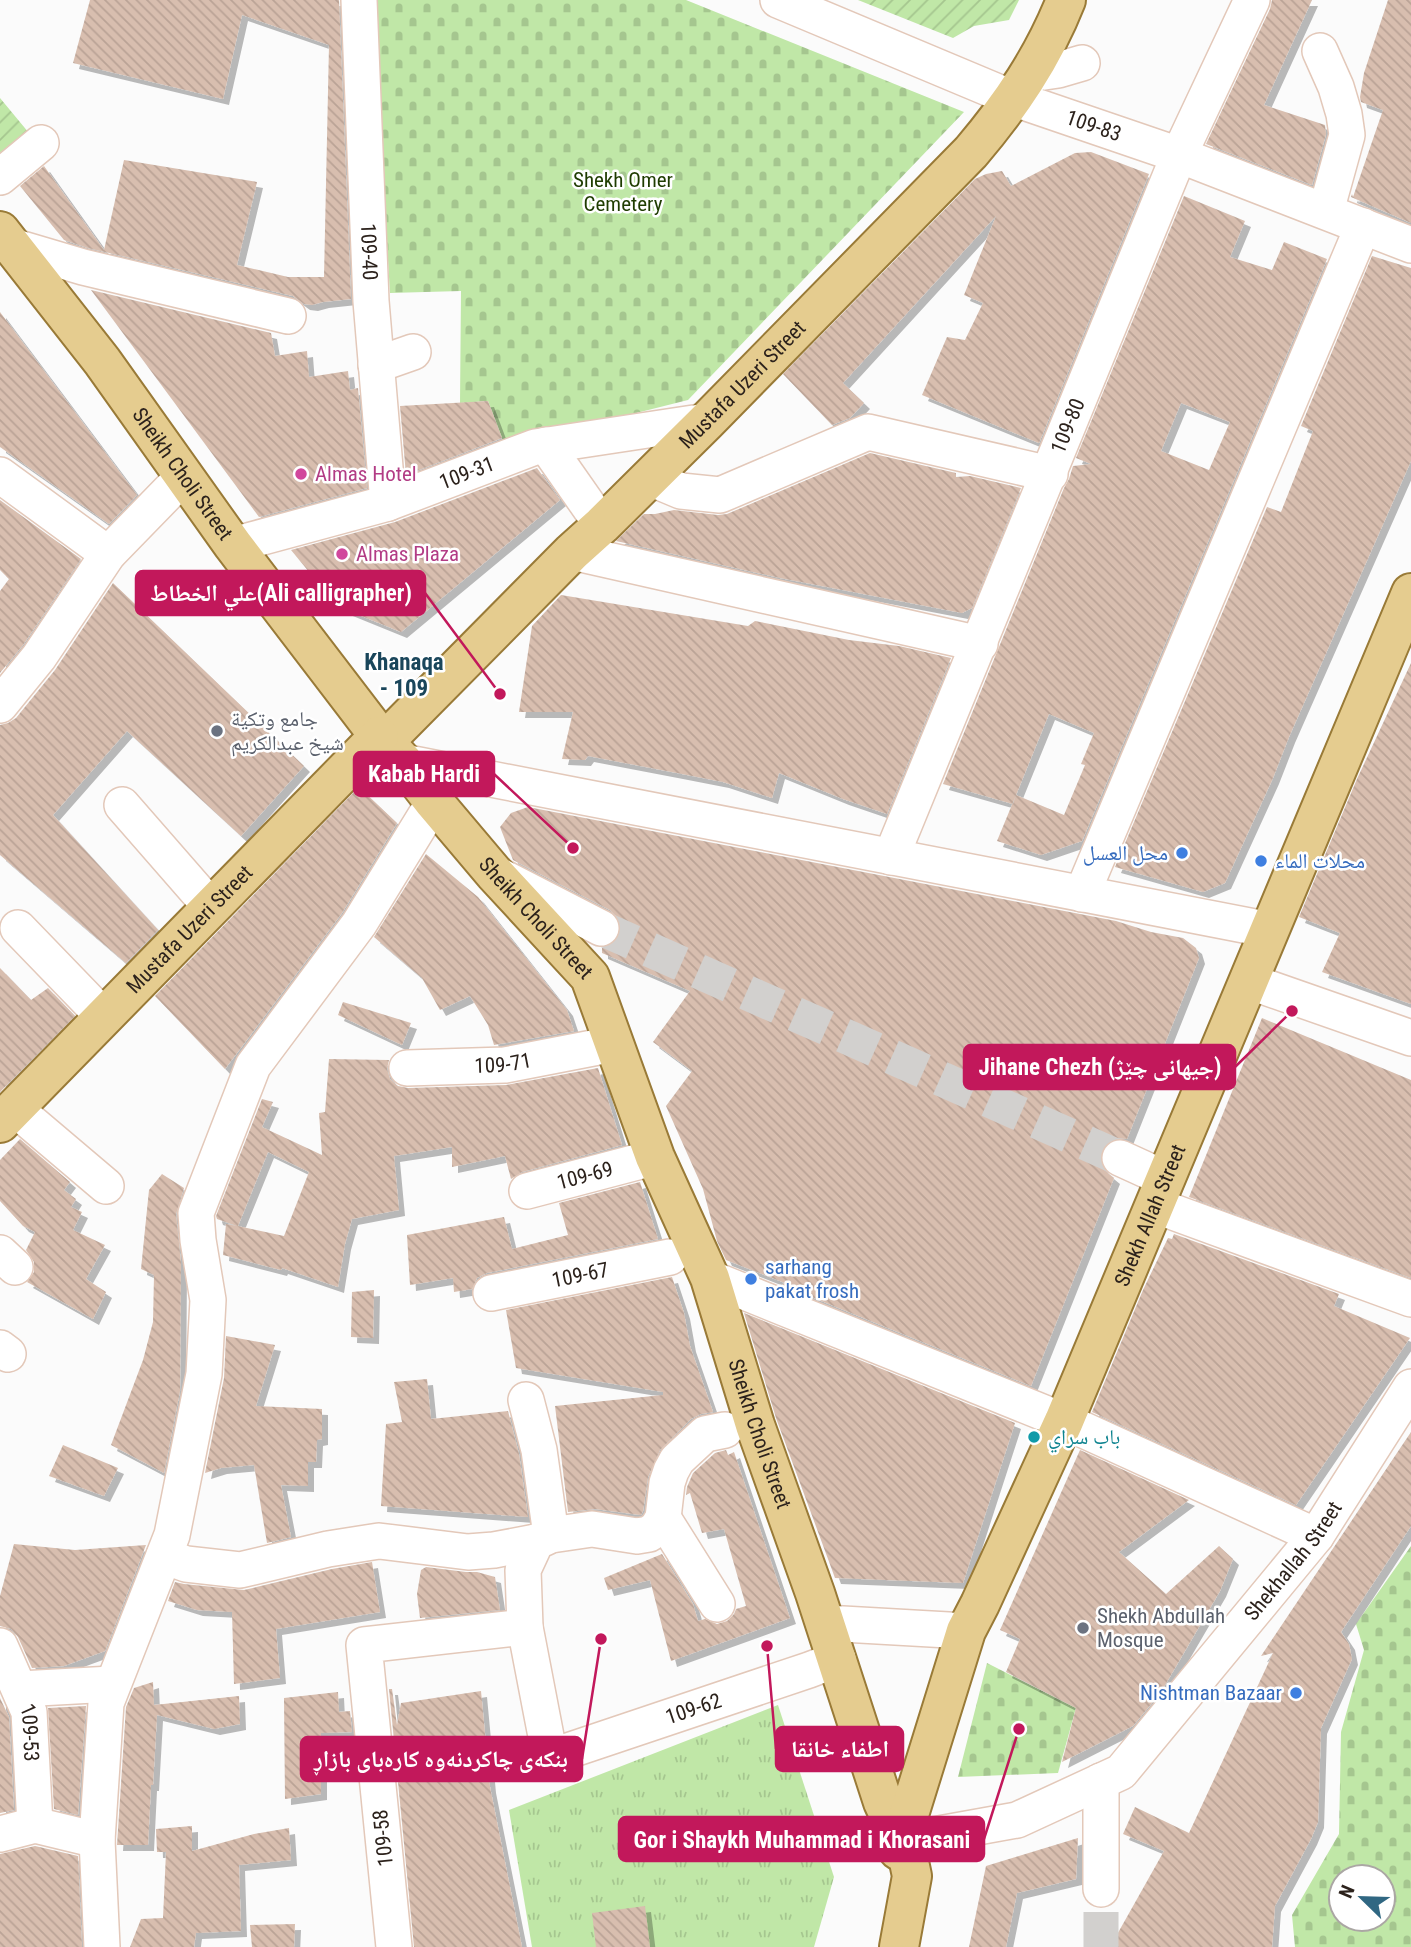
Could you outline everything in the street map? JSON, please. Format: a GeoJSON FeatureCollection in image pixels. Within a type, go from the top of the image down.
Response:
{"type":"FeatureCollection","features":[{"type":"Feature","properties":{"kind":"main road","name":"Mustafa Uzeri Street"},"geometry":{"type":"LineString","coordinates":[[7,1116],[211,907],[389,747],[572,552],[707,421],[971,152],[997,122],[1021,86],[1056,24],[1066,0]]}},
{"type":"Feature","properties":{"kind":"main road","name":"Sheikh Choli Street"},"geometry":{"type":"LineString","coordinates":[[6,238],[102,361],[233,545],[389,747],[494,873],[590,977],[655,1157],[710,1278],[755,1425],[838,1659],[883,1802],[908,1857],[912,1876],[898,1947]]}},
{"type":"Feature","properties":{"kind":"main road","name":"Shekh Allah Street"},"geometry":{"type":"LineString","coordinates":[[879,1947],[900,1841],[965,1631],[1064,1421],[1411,593]]}},
{"type":"Feature","properties":{"kind":"street","name":"109-40"},"geometry":{"type":"LineString","coordinates":[[359,0],[371,302],[388,503]]}},
{"type":"Feature","properties":{"kind":"street","name":"109-83"},"geometry":{"type":"LineString","coordinates":[[778,0],[1021,86],[1179,155],[1411,245]]}},
{"type":"Feature","properties":{"kind":"street","name":"109-80"},"geometry":{"type":"LineString","coordinates":[[891,857],[1179,155],[1252,0]]}},
{"type":"Feature","properties":{"kind":"street"},"geometry":{"type":"LineString","coordinates":[[1320,51],[1336,87],[1347,135],[1326,211]]}},
{"type":"Feature","properties":{"kind":"street"},"geometry":{"type":"LineString","coordinates":[[1021,86],[1058,70],[1082,64]]}},
{"type":"Feature","properties":{"kind":"street"},"geometry":{"type":"LineString","coordinates":[[0,177],[41,143]]}},
{"type":"Feature","properties":{"kind":"street"},"geometry":{"type":"LineString","coordinates":[[1082,894],[1363,226]]}},
{"type":"Feature","properties":{"kind":"street"},"geometry":{"type":"LineString","coordinates":[[6,238],[83,267],[288,316]]}},
{"type":"Feature","properties":{"kind":"street"},"geometry":{"type":"LineString","coordinates":[[376,365],[413,352]]}},
{"type":"Feature","properties":{"kind":"street","name":"109-31"},"geometry":{"type":"LineString","coordinates":[[233,545],[388,503],[535,447],[707,421]]}},
{"type":"Feature","properties":{"kind":"street"},"geometry":{"type":"LineString","coordinates":[[650,478],[681,491],[720,495],[868,432],[1050,474]]}},
{"type":"Feature","properties":{"kind":"street"},"geometry":{"type":"LineString","coordinates":[[546,446],[602,525]]}},
{"type":"Feature","properties":{"kind":"street"},"geometry":{"type":"LineString","coordinates":[[0,475],[107,554]]}},
{"type":"Feature","properties":{"kind":"street"},"geometry":{"type":"LineString","coordinates":[[0,705],[39,657],[107,554],[183,477]]}},
{"type":"Feature","properties":{"kind":"street"},"geometry":{"type":"LineString","coordinates":[[572,552],[980,644]]}},
{"type":"Feature","properties":{"kind":"street"},"geometry":{"type":"LineString","coordinates":[[389,747],[891,857],[1270,930]]}},
{"type":"Feature","properties":{"kind":"street"},"geometry":{"type":"LineString","coordinates":[[102,1947],[97,1840],[106,1703],[172,1535],[204,1374],[208,1300],[196,1213],[253,1066],[359,924],[434,803]]}},
{"type":"Feature","properties":{"kind":"street"},"geometry":{"type":"LineString","coordinates":[[122,805],[211,907]]}},
{"type":"Feature","properties":{"kind":"street"},"geometry":{"type":"LineString","coordinates":[[494,873],[601,928]]}},
{"type":"Feature","properties":{"kind":"street"},"geometry":{"type":"LineString","coordinates":[[18,928],[104,1017]]}},
{"type":"Feature","properties":{"kind":"street"},"geometry":{"type":"LineString","coordinates":[[1248,981],[1411,1038]]}},
{"type":"Feature","properties":{"kind":"street","name":"109-71"},"geometry":{"type":"LineString","coordinates":[[407,1068],[505,1065],[598,1047]]}},
{"type":"Feature","properties":{"kind":"street"},"geometry":{"type":"LineString","coordinates":[[7,1116],[106,1186]]}},
{"type":"Feature","properties":{"kind":"street"},"geometry":{"type":"LineString","coordinates":[[1120,1158],[1160,1192],[1411,1299]]}},
{"type":"Feature","properties":{"kind":"street","name":"109-69"},"geometry":{"type":"LineString","coordinates":[[527,1191],[641,1161]]}},
{"type":"Feature","properties":{"kind":"street","name":"109-67"},"geometry":{"type":"LineString","coordinates":[[491,1293],[670,1257]]}},
{"type":"Feature","properties":{"kind":"street"},"geometry":{"type":"LineString","coordinates":[[710,1278],[1064,1421],[1316,1536]]}},
{"type":"Feature","properties":{"kind":"street","name":"Shekhallah Street"},"geometry":{"type":"LineString","coordinates":[[900,1841],[1017,1820],[1121,1772],[1316,1536],[1411,1387]]}},
{"type":"Feature","properties":{"kind":"street"},"geometry":{"type":"LineString","coordinates":[[525,1627],[523,1570],[543,1538],[539,1450],[526,1400]]}},
{"type":"Feature","properties":{"kind":"street"},"geometry":{"type":"LineString","coordinates":[[164,1556],[186,1564],[240,1570],[328,1549],[379,1541],[468,1552],[494,1550],[592,1529],[637,1536],[649,1534],[663,1518],[667,1483],[677,1460],[705,1434],[725,1430]]}},
{"type":"Feature","properties":{"kind":"street"},"geometry":{"type":"LineString","coordinates":[[663,1518],[717,1604]]}},
{"type":"Feature","properties":{"kind":"street"},"geometry":{"type":"LineString","coordinates":[[825,1623],[965,1631]]}},
{"type":"Feature","properties":{"kind":"street","name":"109-58"},"geometry":{"type":"LineString","coordinates":[[394,1947],[364,1645],[525,1627]]}},
{"type":"Feature","properties":{"kind":"street","name":"109-62"},"geometry":{"type":"LineString","coordinates":[[525,1627],[550,1757],[838,1659]]}},
{"type":"Feature","properties":{"kind":"street","name":"109-53"},"geometry":{"type":"LineString","coordinates":[[0,1646],[29,1712],[35,1825]]}},
{"type":"Feature","properties":{"kind":"street"},"geometry":{"type":"LineString","coordinates":[[20,1689],[112,1684]]}},
{"type":"Feature","properties":{"kind":"street"},"geometry":{"type":"LineString","coordinates":[[1101,1781],[1101,1889]]}},
{"type":"Feature","properties":{"kind":"street"},"geometry":{"type":"LineString","coordinates":[[0,1834],[35,1825],[97,1840]]}},
{"type":"Feature","properties":{"kind":"green space","name":"Shekh Omer Cemetery"},"geometry":{"type":"Polygon","coordinates":[[[372,0],[686,0],[964,112],[688,400],[505,446],[488,401],[460,403],[461,291],[390,293],[372,0]]]}},
{"type":"Feature","properties":{"kind":"green space"},"geometry":{"type":"Polygon","coordinates":[[[858,0],[1019,0],[1009,20],[974,26],[953,38],[858,0]]]}},
{"type":"Feature","properties":{"kind":"green space"},"geometry":{"type":"Polygon","coordinates":[[[0,98],[29,133],[0,173],[0,98]]]}},
{"type":"Feature","properties":{"kind":"green space"},"geometry":{"type":"Polygon","coordinates":[[[1411,1546],[1411,1947],[1295,1947],[1292,1915],[1339,1834],[1341,1732],[1364,1650],[1356,1624],[1411,1546]]]}},
{"type":"Feature","properties":{"kind":"green space"},"geometry":{"type":"Polygon","coordinates":[[[987,1663],[1076,1708],[1058,1773],[958,1777],[987,1663]]]}},
{"type":"Feature","properties":{"kind":"green space"},"geometry":{"type":"Polygon","coordinates":[[[778,1705],[834,1877],[814,1947],[532,1947],[509,1810],[778,1705]]]}},
{"type":"Feature","properties":{"kind":"building"},"geometry":{"type":"Polygon","coordinates":[[[90,0],[339,0],[351,299],[304,304],[293,296],[88,248],[64,240],[20,186],[44,166],[104,250],[124,160],[257,182],[237,265],[288,277],[324,277],[329,45],[242,15],[223,99],[73,63],[90,0]]]}},
{"type":"Feature","properties":{"kind":"building"},"geometry":{"type":"Polygon","coordinates":[[[1272,0],[1312,0],[1264,105],[1325,125],[1326,134],[1312,185],[1206,144],[1272,0]]]}},
{"type":"Feature","properties":{"kind":"building"},"geometry":{"type":"Polygon","coordinates":[[[1388,0],[1411,0],[1411,223],[1351,197],[1383,110],[1361,102],[1360,97],[1364,73],[1388,0]]]}},
{"type":"Feature","properties":{"kind":"building"},"geometry":{"type":"Polygon","coordinates":[[[1091,152],[1149,174],[1039,443],[922,395],[947,337],[965,340],[983,303],[964,295],[996,216],[843,383],[864,403],[850,418],[832,425],[783,374],[975,179],[1002,171],[1011,186],[1075,153],[1091,152]]]}},
{"type":"Feature","properties":{"kind":"building"},"geometry":{"type":"Polygon","coordinates":[[[1184,196],[1245,221],[1230,257],[1272,270],[1284,242],[1327,259],[1082,841],[1041,855],[997,841],[1012,804],[943,784],[1073,466],[1091,464],[1076,458],[1184,196]],[[1181,403],[1161,451],[1209,470],[1230,422],[1181,403]],[[1049,714],[1016,795],[1064,815],[1085,765],[1081,764],[1094,733],[1049,714]]]}},
{"type":"Feature","properties":{"kind":"building"},"geometry":{"type":"Polygon","coordinates":[[[1372,256],[1411,268],[1411,461],[1225,883],[1203,892],[1115,867],[1267,507],[1281,512],[1313,431],[1301,426],[1372,256]]]}},
{"type":"Feature","properties":{"kind":"building"},"geometry":{"type":"Polygon","coordinates":[[[91,290],[271,333],[275,356],[307,351],[309,377],[348,371],[350,390],[358,388],[367,488],[259,517],[91,290]]]}},
{"type":"Feature","properties":{"kind":"building"},"geometry":{"type":"Polygon","coordinates":[[[0,312],[137,495],[109,524],[0,447],[0,312]]]}},
{"type":"Feature","properties":{"kind":"building"},"geometry":{"type":"Polygon","coordinates":[[[488,401],[502,438],[406,475],[400,406],[488,401]]]}},
{"type":"Feature","properties":{"kind":"building"},"geometry":{"type":"Polygon","coordinates":[[[870,453],[956,473],[956,477],[970,476],[1021,488],[972,608],[962,613],[780,578],[616,541],[644,514],[674,510],[727,514],[870,453]]]}},
{"type":"Feature","properties":{"kind":"building"},"geometry":{"type":"Polygon","coordinates":[[[537,468],[560,500],[401,632],[337,606],[291,550],[395,522],[537,468]]]}},
{"type":"Feature","properties":{"kind":"building"},"geometry":{"type":"Polygon","coordinates":[[[0,500],[81,559],[23,645],[0,673],[0,591],[9,579],[0,570],[0,500]]]}},
{"type":"Feature","properties":{"kind":"building"},"geometry":{"type":"Polygon","coordinates":[[[113,583],[304,766],[241,836],[127,731],[53,815],[158,930],[126,963],[0,855],[0,725],[16,718],[55,670],[113,583]]]}},
{"type":"Feature","properties":{"kind":"building"},"geometry":{"type":"Polygon","coordinates":[[[561,595],[748,626],[755,621],[849,640],[899,646],[951,658],[887,814],[779,773],[772,798],[723,782],[588,756],[585,760],[562,759],[573,712],[519,712],[532,626],[561,595]]]}},
{"type":"Feature","properties":{"kind":"building"},"geometry":{"type":"Polygon","coordinates":[[[1411,663],[1411,1004],[1322,972],[1340,933],[1299,917],[1357,779],[1411,663]]]}},
{"type":"Feature","properties":{"kind":"building"},"geometry":{"type":"Polygon","coordinates":[[[359,787],[397,823],[342,913],[225,1069],[155,996],[359,787]]]}},
{"type":"Feature","properties":{"kind":"building"},"geometry":{"type":"Polygon","coordinates":[[[528,807],[1116,921],[1183,938],[1196,948],[1199,958],[1127,1139],[1109,1141],[1101,1150],[1100,1161],[1103,1169],[1114,1178],[1031,1386],[726,1260],[717,1241],[703,1189],[666,1106],[692,1071],[653,1042],[690,991],[602,953],[602,948],[619,937],[621,926],[617,917],[610,910],[513,860],[500,827],[511,813],[528,807]]]}},
{"type":"Feature","properties":{"kind":"building"},"geometry":{"type":"Polygon","coordinates":[[[426,854],[478,897],[567,1010],[574,1031],[494,1045],[488,1025],[470,996],[440,1010],[422,978],[374,937],[426,854]]]}},
{"type":"Feature","properties":{"kind":"building"},"geometry":{"type":"Polygon","coordinates":[[[0,968],[31,1000],[48,988],[75,1016],[0,1092],[0,968]]]}},
{"type":"Feature","properties":{"kind":"building"},"geometry":{"type":"Polygon","coordinates":[[[343,1002],[411,1023],[402,1045],[338,1015],[343,1002]]]}},
{"type":"Feature","properties":{"kind":"building"},"geometry":{"type":"Polygon","coordinates":[[[1262,1018],[1411,1080],[1411,1278],[1189,1197],[1262,1018]]]}},
{"type":"Feature","properties":{"kind":"building"},"geometry":{"type":"Polygon","coordinates":[[[329,1059],[389,1060],[387,1069],[390,1079],[398,1086],[408,1088],[506,1085],[598,1068],[622,1145],[522,1172],[511,1179],[505,1156],[452,1167],[452,1147],[394,1156],[399,1210],[352,1219],[338,1287],[282,1268],[281,1270],[223,1255],[226,1224],[237,1226],[217,1219],[216,1216],[262,1099],[273,1102],[262,1127],[322,1155],[319,1113],[325,1112],[329,1059]],[[268,1152],[238,1226],[284,1236],[309,1172],[268,1152]]]}},
{"type":"Feature","properties":{"kind":"building"},"geometry":{"type":"Polygon","coordinates":[[[20,1139],[70,1182],[64,1190],[76,1199],[71,1207],[82,1212],[73,1230],[105,1245],[86,1279],[106,1292],[93,1319],[27,1282],[34,1272],[34,1262],[26,1250],[35,1232],[23,1226],[0,1201],[0,1160],[20,1139]]]}},
{"type":"Feature","properties":{"kind":"building"},"geometry":{"type":"Polygon","coordinates":[[[162,1174],[184,1188],[176,1214],[181,1263],[180,1391],[164,1473],[111,1445],[143,1360],[153,1322],[154,1275],[141,1269],[149,1190],[162,1174]]]}},
{"type":"Feature","properties":{"kind":"building"},"geometry":{"type":"Polygon","coordinates":[[[640,1182],[658,1239],[487,1273],[477,1278],[472,1289],[454,1292],[453,1278],[410,1285],[407,1235],[504,1217],[512,1249],[568,1235],[559,1203],[640,1182]]]}},
{"type":"Feature","properties":{"kind":"building"},"geometry":{"type":"Polygon","coordinates":[[[1174,1234],[1339,1294],[1334,1306],[1410,1338],[1296,1505],[1092,1412],[1143,1290],[1168,1238],[1172,1239],[1174,1234]]]}},
{"type":"Feature","properties":{"kind":"building"},"geometry":{"type":"Polygon","coordinates":[[[672,1277],[684,1313],[690,1346],[713,1412],[691,1419],[660,1450],[648,1477],[641,1515],[595,1509],[568,1512],[555,1406],[663,1395],[663,1392],[516,1368],[506,1310],[672,1277]]]}},
{"type":"Feature","properties":{"kind":"building"},"geometry":{"type":"Polygon","coordinates":[[[374,1290],[373,1338],[351,1337],[352,1292],[374,1290]]]}},
{"type":"Feature","properties":{"kind":"building"},"geometry":{"type":"Polygon","coordinates":[[[744,1313],[1015,1423],[963,1583],[835,1578],[776,1418],[744,1313]]]}},
{"type":"Feature","properties":{"kind":"building"},"geometry":{"type":"Polygon","coordinates":[[[226,1336],[275,1345],[256,1406],[322,1409],[322,1439],[317,1440],[316,1462],[308,1462],[308,1486],[281,1485],[291,1537],[267,1543],[254,1465],[221,1468],[205,1473],[224,1378],[226,1336]]]}},
{"type":"Feature","properties":{"kind":"building"},"geometry":{"type":"Polygon","coordinates":[[[427,1379],[431,1419],[508,1411],[519,1454],[528,1517],[381,1506],[386,1424],[402,1422],[394,1382],[427,1379]]]}},
{"type":"Feature","properties":{"kind":"building","name":"Nishtman Bazaar"},"geometry":{"type":"Polygon","coordinates":[[[1411,1432],[1411,1526],[1341,1632],[1349,1644],[1352,1659],[1321,1728],[1318,1822],[1275,1906],[1272,1947],[1110,1947],[1164,1851],[1123,1834],[1135,1807],[1189,1833],[1273,1653],[1261,1656],[1411,1432]]]}},
{"type":"Feature","properties":{"kind":"building"},"geometry":{"type":"Polygon","coordinates":[[[63,1445],[118,1468],[104,1496],[49,1476],[63,1445]]]}},
{"type":"Feature","properties":{"kind":"building"},"geometry":{"type":"Polygon","coordinates":[[[726,1450],[728,1455],[734,1452],[790,1618],[671,1661],[650,1580],[608,1590],[604,1578],[662,1554],[693,1604],[698,1621],[705,1619],[717,1624],[727,1621],[736,1609],[746,1606],[724,1529],[702,1533],[690,1493],[686,1495],[693,1473],[715,1453],[726,1450]]]}},
{"type":"Feature","properties":{"kind":"building"},"geometry":{"type":"Polygon","coordinates":[[[1080,1450],[1189,1500],[1119,1552],[1166,1594],[1219,1546],[1233,1559],[1220,1591],[1161,1692],[1133,1726],[1062,1762],[1076,1708],[1006,1672],[1020,1639],[1000,1630],[1080,1450]]]}},
{"type":"Feature","properties":{"kind":"building"},"geometry":{"type":"Polygon","coordinates":[[[14,1544],[75,1550],[146,1545],[105,1651],[64,1666],[32,1668],[18,1637],[11,1629],[0,1626],[0,1596],[14,1544]]]}},
{"type":"Feature","properties":{"kind":"building"},"geometry":{"type":"Polygon","coordinates":[[[372,1562],[380,1612],[276,1629],[280,1678],[234,1684],[232,1612],[197,1610],[168,1601],[175,1582],[244,1590],[372,1562]]]}},
{"type":"Feature","properties":{"kind":"building"},"geometry":{"type":"Polygon","coordinates":[[[426,1567],[477,1572],[495,1577],[500,1610],[420,1618],[417,1594],[421,1570],[426,1567]]]}},
{"type":"Feature","properties":{"kind":"building"},"geometry":{"type":"Polygon","coordinates":[[[153,1682],[154,1705],[239,1696],[240,1724],[214,1729],[157,1715],[148,1845],[117,1845],[126,1707],[134,1688],[153,1682]]]}},
{"type":"Feature","properties":{"kind":"building"},"geometry":{"type":"Polygon","coordinates":[[[389,1689],[392,1689],[397,1725],[401,1703],[481,1691],[490,1787],[522,1947],[414,1947],[389,1689]]]}},
{"type":"Feature","properties":{"kind":"building"},"geometry":{"type":"Polygon","coordinates":[[[338,1692],[339,1712],[350,1711],[352,1732],[321,1733],[321,1794],[285,1799],[284,1698],[338,1692]]]}},
{"type":"Feature","properties":{"kind":"building"},"geometry":{"type":"Polygon","coordinates":[[[0,1698],[9,1717],[14,1810],[0,1813],[0,1698]]]}},
{"type":"Feature","properties":{"kind":"building"},"geometry":{"type":"Polygon","coordinates":[[[86,1706],[78,1815],[54,1809],[48,1708],[86,1706]]]}},
{"type":"Feature","properties":{"kind":"building"},"geometry":{"type":"Polygon","coordinates":[[[192,1826],[192,1851],[254,1834],[289,1828],[291,1860],[239,1865],[241,1931],[196,1933],[194,1947],[130,1947],[141,1919],[163,1918],[166,1852],[157,1852],[156,1829],[192,1826]]]}},
{"type":"Feature","properties":{"kind":"building"},"geometry":{"type":"Polygon","coordinates":[[[1078,1838],[1076,1879],[1017,1893],[1006,1947],[969,1947],[986,1866],[1078,1838]]]}},
{"type":"Feature","properties":{"kind":"building"},"geometry":{"type":"Polygon","coordinates":[[[35,1846],[78,1856],[82,1947],[0,1947],[0,1854],[35,1846]]]}},
{"type":"Feature","properties":{"kind":"building"},"geometry":{"type":"Polygon","coordinates":[[[645,1906],[650,1947],[596,1947],[592,1913],[645,1906]]]}},
{"type":"Feature","properties":{"kind":"building"},"geometry":{"type":"Polygon","coordinates":[[[295,1924],[294,1947],[252,1947],[250,1925],[295,1924]]]}},
{"type":"Feature","properties":{"kind":"tunnel"},"geometry":{"type":"LineString","coordinates":[[601,928],[1120,1158]]}},
{"type":"Feature","properties":{"kind":"tunnel"},"geometry":{"type":"LineString","coordinates":[[1101,1889],[1101,1947]]}},
{"type":"Feature","properties":{"kind":"place","name":"Almas Hotel"},"geometry":{"type":"Point","coordinates":[301,474]}},
{"type":"Feature","properties":{"kind":"place","name":"Almas Plaza"},"geometry":{"type":"Point","coordinates":[342,554]}},
{"type":"Feature","properties":{"kind":"place","name":"علي الخطاط(Ali calligrapher)"},"geometry":{"type":"Point","coordinates":[500,694]}},
{"type":"Feature","properties":{"kind":"place","name":"جامع وتكية شيخ عبدالكريم"},"geometry":{"type":"Point","coordinates":[217,731]}},
{"type":"Feature","properties":{"kind":"place","name":"Kabab Hardi"},"geometry":{"type":"Point","coordinates":[573,848]}},
{"type":"Feature","properties":{"kind":"place","name":"محل العسل"},"geometry":{"type":"Point","coordinates":[1182,853]}},
{"type":"Feature","properties":{"kind":"place","name":"محلات الماء"},"geometry":{"type":"Point","coordinates":[1261,861]}},
{"type":"Feature","properties":{"kind":"place","name":"Jihane Chezh (جیهانی چێژ)"},"geometry":{"type":"Point","coordinates":[1292,1011]}},
{"type":"Feature","properties":{"kind":"place","name":"sarhang pakat frosh"},"geometry":{"type":"Point","coordinates":[751,1279]}},
{"type":"Feature","properties":{"kind":"place","name":"باب سراي"},"geometry":{"type":"Point","coordinates":[1034,1437]}},
{"type":"Feature","properties":{"kind":"place","name":"Shekh Abdullah Mosque"},"geometry":{"type":"Point","coordinates":[1083,1628]}},
{"type":"Feature","properties":{"kind":"place","name":"بنکەی چاکردنەوە کارەبای بازاڕ"},"geometry":{"type":"Point","coordinates":[601,1639]}},
{"type":"Feature","properties":{"kind":"place","name":"اطفاء خانقا"},"geometry":{"type":"Point","coordinates":[767,1646]}},
{"type":"Feature","properties":{"kind":"place","name":"Nishtman Bazaar"},"geometry":{"type":"Point","coordinates":[1296,1693]}},
{"type":"Feature","properties":{"kind":"place","name":"Gor i Shaykh Muhammad i Khorasani"},"geometry":{"type":"Point","coordinates":[1019,1729]}},
{"type":"Feature","properties":{"kind":"district","name":"Khanaqa - 109"},"geometry":{"type":"Point","coordinates":[404,675]}}]}
